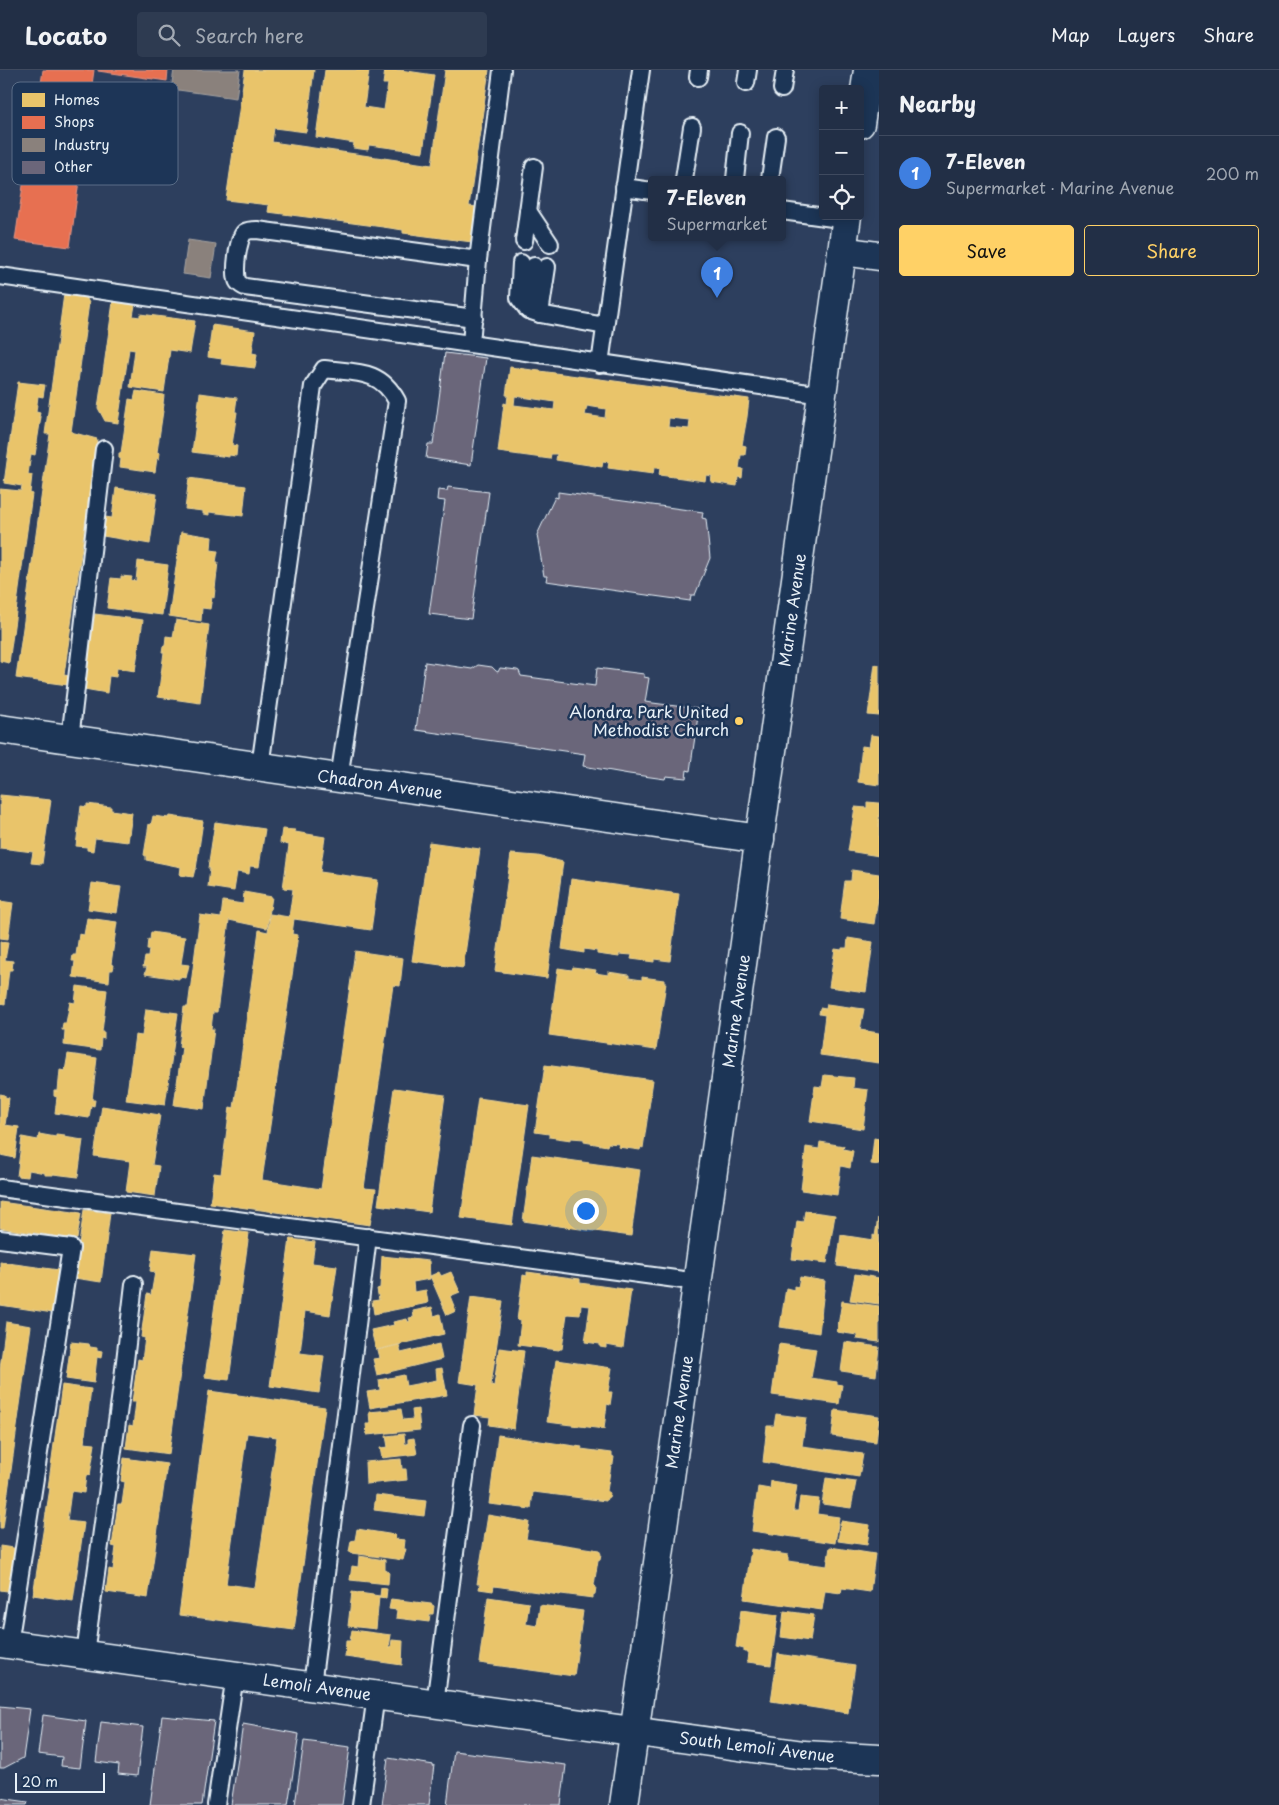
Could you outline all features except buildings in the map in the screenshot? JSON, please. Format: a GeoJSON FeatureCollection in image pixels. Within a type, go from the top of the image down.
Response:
{"type":"FeatureCollection","features":[{"type":"Feature","properties":{"kind":"street"},"geometry":{"type":"LineString","coordinates":[[864,97],[868,70]]}},
{"type":"Feature","properties":{"kind":"street","name":"Marine Avenue"},"geometry":{"type":"LineString","coordinates":[[624,1805],[847,220]]}},
{"type":"Feature","properties":{"kind":"street"},"geometry":{"type":"LineString","coordinates":[[842,251],[879,256]]}},
{"type":"Feature","properties":{"kind":"street","name":"Chadron Avenue"},"geometry":{"type":"LineString","coordinates":[[0,729],[760,839]]}},
{"type":"Feature","properties":{"kind":"street","name":"Lemoli Avenue"},"geometry":{"type":"LineString","coordinates":[[5,1643],[634,1731]]}},
{"type":"Feature","properties":{"kind":"street","name":"South Lemoli Avenue"},"geometry":{"type":"LineString","coordinates":[[634,1731],[804,1755],[879,1759]]}},
{"type":"Feature","properties":{"kind":"lane"},"geometry":{"type":"LineString","coordinates":[[471,344],[478,260],[502,70]]}},
{"type":"Feature","properties":{"kind":"lane"},"geometry":{"type":"LineString","coordinates":[[600,364],[641,70]]}},
{"type":"Feature","properties":{"kind":"lane"},"geometry":{"type":"LineString","coordinates":[[782,89],[785,70]]}},
{"type":"Feature","properties":{"kind":"lane"},"geometry":{"type":"LineString","coordinates":[[684,176],[692,127]]}},
{"type":"Feature","properties":{"kind":"lane"},"geometry":{"type":"LineString","coordinates":[[735,176],[740,133]]}},
{"type":"Feature","properties":{"kind":"lane"},"geometry":{"type":"LineString","coordinates":[[770,176],[776,137]]}},
{"type":"Feature","properties":{"kind":"lane"},"geometry":{"type":"LineString","coordinates":[[528,211],[539,226],[537,243],[528,211],[534,167]]}},
{"type":"Feature","properties":{"kind":"lane"},"geometry":{"type":"LineString","coordinates":[[624,186],[648,190]]}},
{"type":"Feature","properties":{"kind":"lane"},"geometry":{"type":"LineString","coordinates":[[786,210],[819,215]]}},
{"type":"Feature","properties":{"kind":"lane"},"geometry":{"type":"LineString","coordinates":[[474,318],[244,287],[238,282],[235,274],[240,239],[242,233],[247,230],[478,260]]}},
{"type":"Feature","properties":{"kind":"lane"},"geometry":{"type":"LineString","coordinates":[[534,312],[534,265],[519,298],[534,312],[605,326]]}},
{"type":"Feature","properties":{"kind":"lane"},"geometry":{"type":"LineString","coordinates":[[0,276],[822,395]]}},
{"type":"Feature","properties":{"kind":"lane"},"geometry":{"type":"LineString","coordinates":[[260,767],[313,386],[324,370],[373,376],[390,388],[396,401],[339,778]]}},
{"type":"Feature","properties":{"kind":"lane"},"geometry":{"type":"LineString","coordinates":[[70,739],[104,449]]}},
{"type":"Feature","properties":{"kind":"lane"},"geometry":{"type":"LineString","coordinates":[[0,1188],[698,1282]]}},
{"type":"Feature","properties":{"kind":"lane"},"geometry":{"type":"LineString","coordinates":[[312,1686],[368,1237]]}},
{"type":"Feature","properties":{"kind":"lane"},"geometry":{"type":"LineString","coordinates":[[0,1239],[71,1248],[5,1643]]}},
{"type":"Feature","properties":{"kind":"lane"},"geometry":{"type":"LineString","coordinates":[[85,1654],[134,1284]]}},
{"type":"Feature","properties":{"kind":"lane"},"geometry":{"type":"LineString","coordinates":[[434,1703],[472,1425]]}},
{"type":"Feature","properties":{"kind":"lane"},"geometry":{"type":"LineString","coordinates":[[216,1805],[235,1676]]}},
{"type":"Feature","properties":{"kind":"lane"},"geometry":{"type":"LineString","coordinates":[[361,1805],[376,1695]]}},
{"type":"Feature","properties":{"kind":"place","name":"7-Eleven"},"geometry":{"type":"Point","coordinates":[717,298]}},
{"type":"Feature","properties":{"kind":"place","name":"Alondra Park United Methodist Church"},"geometry":{"type":"Point","coordinates":[739,721]}}]}
